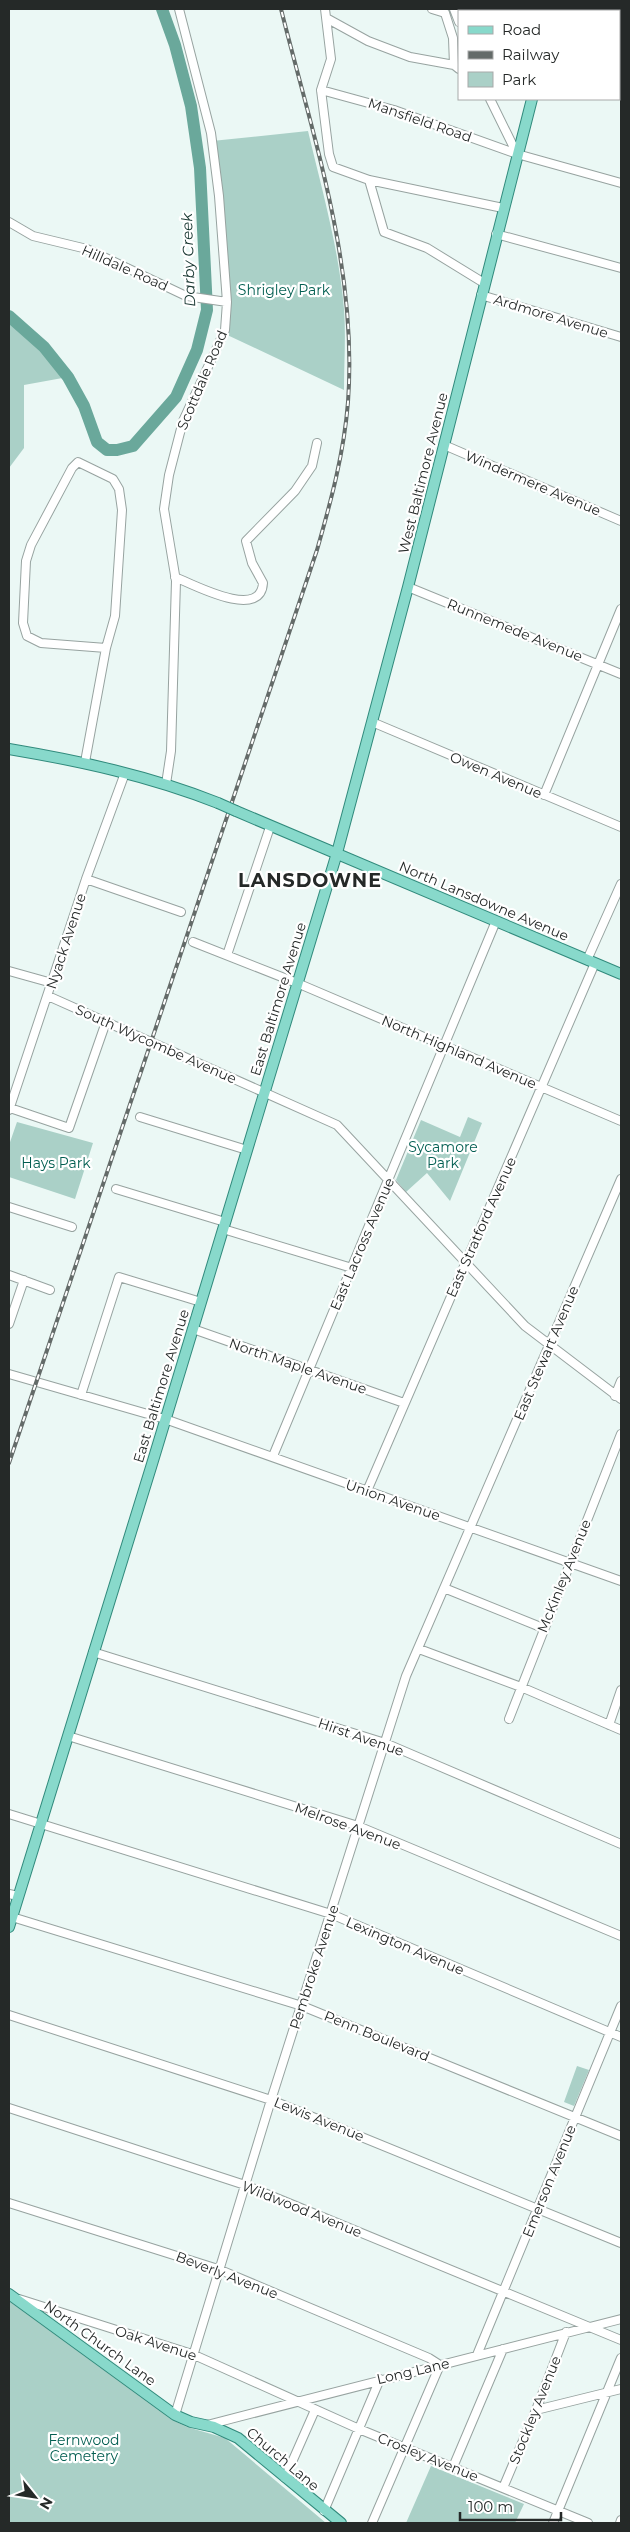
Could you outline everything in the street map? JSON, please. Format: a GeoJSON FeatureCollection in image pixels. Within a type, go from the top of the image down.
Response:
{"type":"FeatureCollection","features":[{"type":"Feature","properties":{"kind":"main road","name":"West Baltimore Avenue"},"geometry":{"type":"LineString","coordinates":[[337,853],[408,587],[496,234],[532,100]]}},
{"type":"Feature","properties":{"kind":"main road","name":"North Lansdowne Avenue"},"geometry":{"type":"LineString","coordinates":[[9,749],[85,762],[166,784],[218,803],[270,827],[337,853],[621,974]]}},
{"type":"Feature","properties":{"kind":"main road","name":"East Baltimore Avenue"},"geometry":{"type":"LineString","coordinates":[[9,1927],[14,1895],[41,1824],[337,853]]}},
{"type":"Feature","properties":{"kind":"main road","name":"North Church Lane"},"geometry":{"type":"LineString","coordinates":[[10,2295],[175,2415]]}},
{"type":"Feature","properties":{"kind":"main road","name":"Church Lane"},"geometry":{"type":"LineString","coordinates":[[175,2415],[238,2438],[324,2511],[341,2523]]}},
{"type":"Feature","properties":{"kind":"street","name":"Scottdale Road"},"geometry":{"type":"LineString","coordinates":[[166,784],[171,751],[176,577],[164,509],[169,475],[183,420],[225,330],[218,187],[211,133],[179,9]]}},
{"type":"Feature","properties":{"kind":"street"},"geometry":{"type":"LineString","coordinates":[[325,9],[328,19],[331,59],[321,90],[329,154],[333,167],[344,173],[369,180],[503,208]]}},
{"type":"Feature","properties":{"kind":"street"},"geometry":{"type":"LineString","coordinates":[[328,19],[368,41],[410,56],[456,67],[451,11],[432,9]]}},
{"type":"Feature","properties":{"kind":"street","name":"Mansfield Road"},"geometry":{"type":"LineString","coordinates":[[321,90],[394,110],[517,154],[621,183]]}},
{"type":"Feature","properties":{"kind":"street"},"geometry":{"type":"LineString","coordinates":[[490,100],[517,154]]}},
{"type":"Feature","properties":{"kind":"street"},"geometry":{"type":"LineString","coordinates":[[369,180],[384,232],[427,248],[484,283]]}},
{"type":"Feature","properties":{"kind":"street","name":"Hilldale Road"},"geometry":{"type":"LineString","coordinates":[[9,222],[32,236],[87,249],[186,296],[224,302]]}},
{"type":"Feature","properties":{"kind":"street"},"geometry":{"type":"LineString","coordinates":[[496,234],[621,268]]}},
{"type":"Feature","properties":{"kind":"street","name":"Ardmore Avenue"},"geometry":{"type":"LineString","coordinates":[[481,295],[621,337]]}},
{"type":"Feature","properties":{"kind":"street"},"geometry":{"type":"LineString","coordinates":[[176,577],[231,600],[253,598],[259,594],[263,583],[252,563],[246,541],[295,491],[312,466],[317,443]]}},
{"type":"Feature","properties":{"kind":"street","name":"Windermere Avenue"},"geometry":{"type":"LineString","coordinates":[[444,446],[621,521]]}},
{"type":"Feature","properties":{"kind":"street"},"geometry":{"type":"LineString","coordinates":[[85,762],[106,648],[115,616],[122,510],[119,490],[113,479],[78,462],[72,468],[31,545],[26,561],[23,623],[27,636],[41,643],[106,648]]}},
{"type":"Feature","properties":{"kind":"street","name":"Runnemede Avenue"},"geometry":{"type":"LineString","coordinates":[[408,587],[621,674]]}},
{"type":"Feature","properties":{"kind":"street"},"geometry":{"type":"LineString","coordinates":[[544,795],[621,609]]}},
{"type":"Feature","properties":{"kind":"street","name":"Owen Avenue"},"geometry":{"type":"LineString","coordinates":[[372,722],[621,827]]}},
{"type":"Feature","properties":{"kind":"street","name":"Nyack Avenue"},"geometry":{"type":"LineString","coordinates":[[9,1109],[86,879],[125,773]]}},
{"type":"Feature","properties":{"kind":"street"},"geometry":{"type":"LineString","coordinates":[[227,955],[270,827]]}},
{"type":"Feature","properties":{"kind":"street"},"geometry":{"type":"LineString","coordinates":[[86,879],[181,912]]}},
{"type":"Feature","properties":{"kind":"street","name":"East Stratford Avenue"},"geometry":{"type":"LineString","coordinates":[[367,1491],[542,1087],[621,884]]}},
{"type":"Feature","properties":{"kind":"street","name":"East Lacross Avenue"},"geometry":{"type":"LineString","coordinates":[[273,1456],[496,921]]}},
{"type":"Feature","properties":{"kind":"street","name":"North Highland Avenue"},"geometry":{"type":"LineString","coordinates":[[193,942],[297,983],[621,1121]]}},
{"type":"Feature","properties":{"kind":"street"},"geometry":{"type":"LineString","coordinates":[[9,971],[52,983]]}},
{"type":"Feature","properties":{"kind":"street","name":"South Wycombe Avenue"},"geometry":{"type":"LineString","coordinates":[[48,996],[338,1125],[525,1326],[618,1398]]}},
{"type":"Feature","properties":{"kind":"street"},"geometry":{"type":"LineString","coordinates":[[9,1109],[69,1128],[106,1022]]}},
{"type":"Feature","properties":{"kind":"street"},"geometry":{"type":"LineString","coordinates":[[140,1118],[246,1150]]}},
{"type":"Feature","properties":{"kind":"street","name":"East Stewart Avenue"},"geometry":{"type":"LineString","coordinates":[[471,1526],[621,1179]]}},
{"type":"Feature","properties":{"kind":"street"},"geometry":{"type":"LineString","coordinates":[[116,1189],[352,1268]]}},
{"type":"Feature","properties":{"kind":"street"},"geometry":{"type":"LineString","coordinates":[[9,1208],[72,1227]]}},
{"type":"Feature","properties":{"kind":"street"},"geometry":{"type":"LineString","coordinates":[[9,1275],[50,1290]]}},
{"type":"Feature","properties":{"kind":"street"},"geometry":{"type":"LineString","coordinates":[[81,1395],[119,1277],[201,1302]]}},
{"type":"Feature","properties":{"kind":"street"},"geometry":{"type":"LineString","coordinates":[[9,1324],[24,1280]]}},
{"type":"Feature","properties":{"kind":"street","name":"North Maple Avenue"},"geometry":{"type":"LineString","coordinates":[[193,1329],[404,1403]]}},
{"type":"Feature","properties":{"kind":"street","name":"Union Avenue"},"geometry":{"type":"LineString","coordinates":[[9,1374],[165,1419],[471,1526],[621,1581]]}},
{"type":"Feature","properties":{"kind":"street"},"geometry":{"type":"LineString","coordinates":[[618,1398],[621,1381]]}},
{"type":"Feature","properties":{"kind":"street","name":"McKinley Avenue"},"geometry":{"type":"LineString","coordinates":[[509,1719],[543,1628],[621,1434]]}},
{"type":"Feature","properties":{"kind":"street","name":"Pembroke Avenue"},"geometry":{"type":"LineString","coordinates":[[175,2415],[218,2269],[406,1676],[471,1526]]}},
{"type":"Feature","properties":{"kind":"street"},"geometry":{"type":"LineString","coordinates":[[444,1588],[543,1628]]}},
{"type":"Feature","properties":{"kind":"street"},"geometry":{"type":"LineString","coordinates":[[419,1649],[521,1687],[621,1730]]}},
{"type":"Feature","properties":{"kind":"street","name":"Hirst Avenue"},"geometry":{"type":"LineString","coordinates":[[93,1652],[385,1743],[621,1844]]}},
{"type":"Feature","properties":{"kind":"street"},"geometry":{"type":"LineString","coordinates":[[609,1725],[621,1690]]}},
{"type":"Feature","properties":{"kind":"street","name":"Melrose Avenue"},"geometry":{"type":"LineString","coordinates":[[68,1736],[358,1826],[621,1936]]}},
{"type":"Feature","properties":{"kind":"street","name":"Lexington Avenue"},"geometry":{"type":"LineString","coordinates":[[9,1814],[331,1914],[621,2037]]}},
{"type":"Feature","properties":{"kind":"street","name":"Penn Boulevard"},"geometry":{"type":"LineString","coordinates":[[12,1917],[302,2006],[621,2136]]}},
{"type":"Feature","properties":{"kind":"street","name":"Emerson Avenue"},"geometry":{"type":"LineString","coordinates":[[477,2356],[621,2006]]}},
{"type":"Feature","properties":{"kind":"street","name":"Lewis Avenue"},"geometry":{"type":"LineString","coordinates":[[9,2015],[271,2100],[621,2243]]}},
{"type":"Feature","properties":{"kind":"street","name":"Wildwood Avenue"},"geometry":{"type":"LineString","coordinates":[[9,2108],[245,2185],[621,2340]]}},
{"type":"Feature","properties":{"kind":"street","name":"Beverly Avenue"},"geometry":{"type":"LineString","coordinates":[[9,2202],[218,2269],[429,2358],[440,2365]]}},
{"type":"Feature","properties":{"kind":"street","name":"Oak Avenue"},"geometry":{"type":"LineString","coordinates":[[10,2295],[192,2354],[296,2400]]}},
{"type":"Feature","properties":{"kind":"street","name":"Long Lane"},"geometry":{"type":"LineString","coordinates":[[205,2425],[380,2378],[477,2356],[621,2319]]}},
{"type":"Feature","properties":{"kind":"street","name":"Stockley Avenue"},"geometry":{"type":"LineString","coordinates":[[503,2488],[566,2332]]}},
{"type":"Feature","properties":{"kind":"street"},"geometry":{"type":"LineString","coordinates":[[453,2467],[503,2349]]}},
{"type":"Feature","properties":{"kind":"street"},"geometry":{"type":"LineString","coordinates":[[553,2523],[621,2358]]}},
{"type":"Feature","properties":{"kind":"street"},"geometry":{"type":"LineString","coordinates":[[372,2523],[440,2365]]}},
{"type":"Feature","properties":{"kind":"street"},"geometry":{"type":"LineString","coordinates":[[324,2511],[380,2378]]}},
{"type":"Feature","properties":{"kind":"street"},"geometry":{"type":"LineString","coordinates":[[536,2410],[621,2389]]}},
{"type":"Feature","properties":{"kind":"street","name":"Crosley Avenue"},"geometry":{"type":"LineString","coordinates":[[296,2400],[404,2448],[588,2523]]}},
{"type":"Feature","properties":{"kind":"street"},"geometry":{"type":"LineString","coordinates":[[285,2478],[315,2410]]}},
{"type":"Feature","properties":{"kind":"green space","name":"Shrigley Park"},"geometry":{"type":"Polygon","coordinates":[[[308,131],[329,220],[342,287],[345,329],[344,390],[223,333],[227,302],[212,141],[308,131]]]}},
{"type":"Feature","properties":{"kind":"green space"},"geometry":{"type":"Polygon","coordinates":[[[9,316],[44,346],[68,377],[24,385],[24,448],[9,468],[9,316]]]}},
{"type":"Feature","properties":{"kind":"green space","name":"Sycamore Park"},"geometry":{"type":"Polygon","coordinates":[[[468,1117],[482,1123],[450,1201],[427,1173],[406,1192],[396,1180],[421,1120],[460,1137],[468,1117]]]}},
{"type":"Feature","properties":{"kind":"green space","name":"Hays Park"},"geometry":{"type":"Polygon","coordinates":[[[17,1122],[93,1143],[75,1199],[9,1177],[9,1145],[17,1122]]]}},
{"type":"Feature","properties":{"kind":"green space"},"geometry":{"type":"Polygon","coordinates":[[[577,2066],[589,2070],[574,2106],[564,2102],[577,2066]]]}},
{"type":"Feature","properties":{"kind":"green space","name":"Fernwood Cemetery"},"geometry":{"type":"Polygon","coordinates":[[[9,2301],[172,2420],[187,2427],[225,2438],[326,2523],[9,2523],[9,2301]]]}},
{"type":"Feature","properties":{"kind":"green space"},"geometry":{"type":"Polygon","coordinates":[[[431,2466],[524,2504],[515,2523],[406,2523],[431,2466]]]}},
{"type":"Feature","properties":{"kind":"waterway","name":"Darby Creek"},"geometry":{"type":"LineString","coordinates":[[9,316],[44,347],[68,377],[84,406],[97,442],[107,450],[117,450],[133,446],[176,397],[197,350],[207,310],[200,168],[191,106],[175,45],[162,9]]}},
{"type":"Feature","properties":{"kind":"railway"},"geometry":{"type":"LineString","coordinates":[[9,1463],[317,550],[340,458],[348,402],[349,352],[346,302],[340,253],[319,154],[281,9]]}},
{"type":"Feature","properties":{"kind":"district","name":"LANSDOWNE"},"geometry":{"type":"Point","coordinates":[310,880]}}]}
